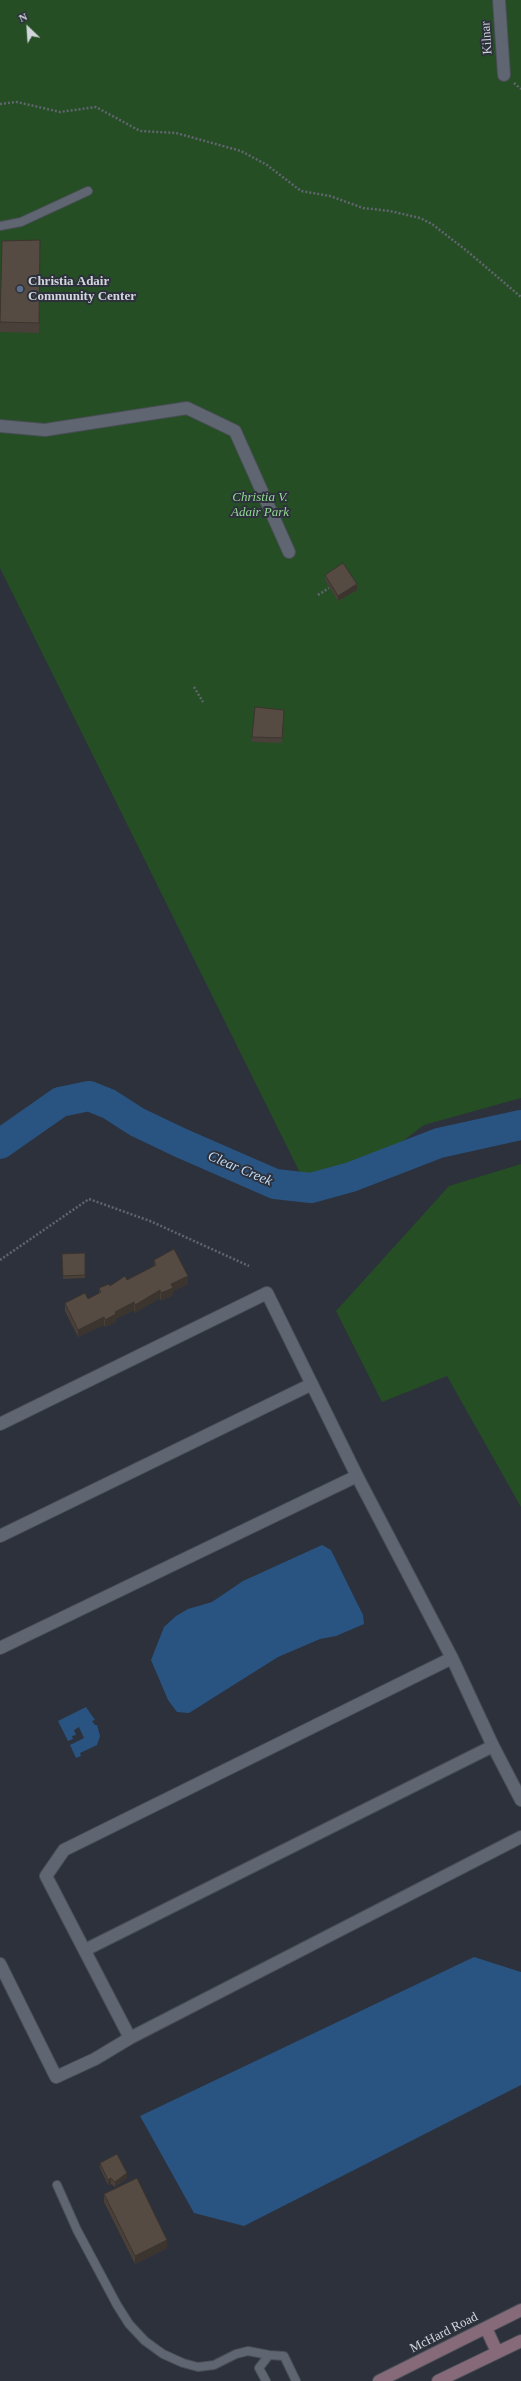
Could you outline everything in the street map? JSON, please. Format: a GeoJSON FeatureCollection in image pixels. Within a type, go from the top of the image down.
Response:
{"type":"FeatureCollection","features":[{"type":"Feature","properties":{"kind":"main road","name":"McHard Road"},"geometry":{"type":"LineString","coordinates":[[379,2381],[521,2310]]}},
{"type":"Feature","properties":{"kind":"main road"},"geometry":{"type":"LineString","coordinates":[[486,2328],[497,2352]]}},
{"type":"Feature","properties":{"kind":"main road"},"geometry":{"type":"LineString","coordinates":[[438,2381],[521,2341]]}},
{"type":"Feature","properties":{"kind":"street","name":"Kilnar"},"geometry":{"type":"LineString","coordinates":[[499,0],[504,75]]}},
{"type":"Feature","properties":{"kind":"street"},"geometry":{"type":"LineString","coordinates":[[0,426],[45,430],[187,408],[235,431],[289,552]]}},
{"type":"Feature","properties":{"kind":"street"},"geometry":{"type":"LineString","coordinates":[[0,1424],[267,1293],[357,1476],[452,1658],[493,1746],[521,1800]]}},
{"type":"Feature","properties":{"kind":"street"},"geometry":{"type":"LineString","coordinates":[[0,1536],[312,1384]]}},
{"type":"Feature","properties":{"kind":"street"},"geometry":{"type":"LineString","coordinates":[[0,1648],[357,1476]]}},
{"type":"Feature","properties":{"kind":"street"},"geometry":{"type":"LineString","coordinates":[[130,2038],[46,1876],[64,1850],[452,1658]]}},
{"type":"Feature","properties":{"kind":"street"},"geometry":{"type":"LineString","coordinates":[[85,1950],[493,1746]]}},
{"type":"Feature","properties":{"kind":"street"},"geometry":{"type":"LineString","coordinates":[[0,1964],[56,2077],[521,1837]]}},
{"type":"Feature","properties":{"kind":"lane"},"geometry":{"type":"LineString","coordinates":[[0,226],[21,222],[88,191]]}},
{"type":"Feature","properties":{"kind":"lane"},"geometry":{"type":"LineString","coordinates":[[58,2185],[77,2230],[117,2305],[129,2324],[145,2341],[163,2354],[183,2364],[198,2367],[214,2365],[236,2354],[248,2351],[268,2355],[284,2356],[296,2381]]}},
{"type":"Feature","properties":{"kind":"lane"},"geometry":{"type":"LineString","coordinates":[[266,2381],[259,2368],[268,2355]]}},
{"type":"Feature","properties":{"kind":"path"},"geometry":{"type":"LineString","coordinates":[[0,104],[16,102],[60,112],[96,107],[140,131],[176,133],[241,150],[267,165],[301,191],[330,196],[363,208],[407,214],[426,221],[467,251],[521,297]]}},
{"type":"Feature","properties":{"kind":"path"},"geometry":{"type":"LineString","coordinates":[[318,595],[330,588]]}},
{"type":"Feature","properties":{"kind":"path"},"geometry":{"type":"LineString","coordinates":[[194,686],[203,702]]}},
{"type":"Feature","properties":{"kind":"path"},"geometry":{"type":"LineString","coordinates":[[0,1260],[89,1199],[150,1221],[249,1266]]}},
{"type":"Feature","properties":{"kind":"green space","name":"Christia V. Adair Park"},"geometry":{"type":"Polygon","coordinates":[[[0,0],[521,0],[521,1098],[424,1125],[374,1163],[306,1185],[0,568],[0,0]]]}},
{"type":"Feature","properties":{"kind":"green space"},"geometry":{"type":"Polygon","coordinates":[[[521,1164],[521,1507],[447,1376],[382,1402],[336,1311],[449,1186],[521,1164]]]}},
{"type":"Feature","properties":{"kind":"water"},"geometry":{"type":"Polygon","coordinates":[[[322,1545],[331,1550],[363,1615],[364,1624],[336,1636],[320,1639],[278,1657],[189,1713],[177,1712],[168,1700],[151,1660],[164,1627],[176,1616],[188,1609],[212,1602],[243,1581],[322,1545]]]}},
{"type":"Feature","properties":{"kind":"water"},"geometry":{"type":"Polygon","coordinates":[[[86,1707],[95,1720],[92,1721],[95,1725],[97,1725],[100,1736],[97,1745],[80,1753],[81,1756],[76,1758],[70,1745],[84,1738],[79,1727],[74,1730],[76,1735],[72,1736],[73,1739],[68,1741],[58,1721],[86,1707]]]}},
{"type":"Feature","properties":{"kind":"water"},"geometry":{"type":"Polygon","coordinates":[[[474,1957],[521,1972],[521,2085],[244,2226],[194,2213],[140,2116],[474,1957]]]}},
{"type":"Feature","properties":{"kind":"building","name":"Christia Adair Community Center"},"geometry":{"type":"Polygon","coordinates":[[[40,240],[39,323],[0,322],[2,241],[40,240]]]}},
{"type":"Feature","properties":{"kind":"building"},"geometry":{"type":"Polygon","coordinates":[[[343,563],[357,584],[338,596],[325,575],[343,563]]]}},
{"type":"Feature","properties":{"kind":"building"},"geometry":{"type":"Polygon","coordinates":[[[255,707],[284,710],[282,738],[252,737],[255,707]]]}},
{"type":"Feature","properties":{"kind":"building"},"geometry":{"type":"Polygon","coordinates":[[[174,1249],[188,1276],[171,1284],[173,1288],[161,1293],[160,1290],[135,1305],[134,1302],[115,1312],[116,1314],[105,1320],[104,1317],[78,1330],[65,1303],[85,1293],[88,1299],[101,1292],[99,1288],[109,1284],[110,1286],[125,1276],[127,1280],[156,1265],[154,1260],[174,1249]]]}},
{"type":"Feature","properties":{"kind":"building"},"geometry":{"type":"Polygon","coordinates":[[[85,1253],[85,1275],[63,1276],[62,1254],[85,1253]]]}},
{"type":"Feature","properties":{"kind":"building"},"geometry":{"type":"Polygon","coordinates":[[[117,2154],[127,2173],[115,2182],[111,2178],[108,2180],[100,2163],[117,2154]]]}},
{"type":"Feature","properties":{"kind":"building"},"geometry":{"type":"Polygon","coordinates":[[[137,2178],[167,2240],[135,2256],[104,2194],[137,2178]]]}},
{"type":"Feature","properties":{"kind":"waterway","name":"Clear Creek"},"geometry":{"type":"LineString","coordinates":[[0,1144],[60,1102],[89,1096],[109,1104],[137,1122],[181,1143],[275,1184],[311,1188],[351,1177],[439,1143],[521,1125]]}},
{"type":"Feature","properties":{"kind":"place","name":"Christia Adair Community Center"},"geometry":{"type":"Point","coordinates":[20,289]}}]}
